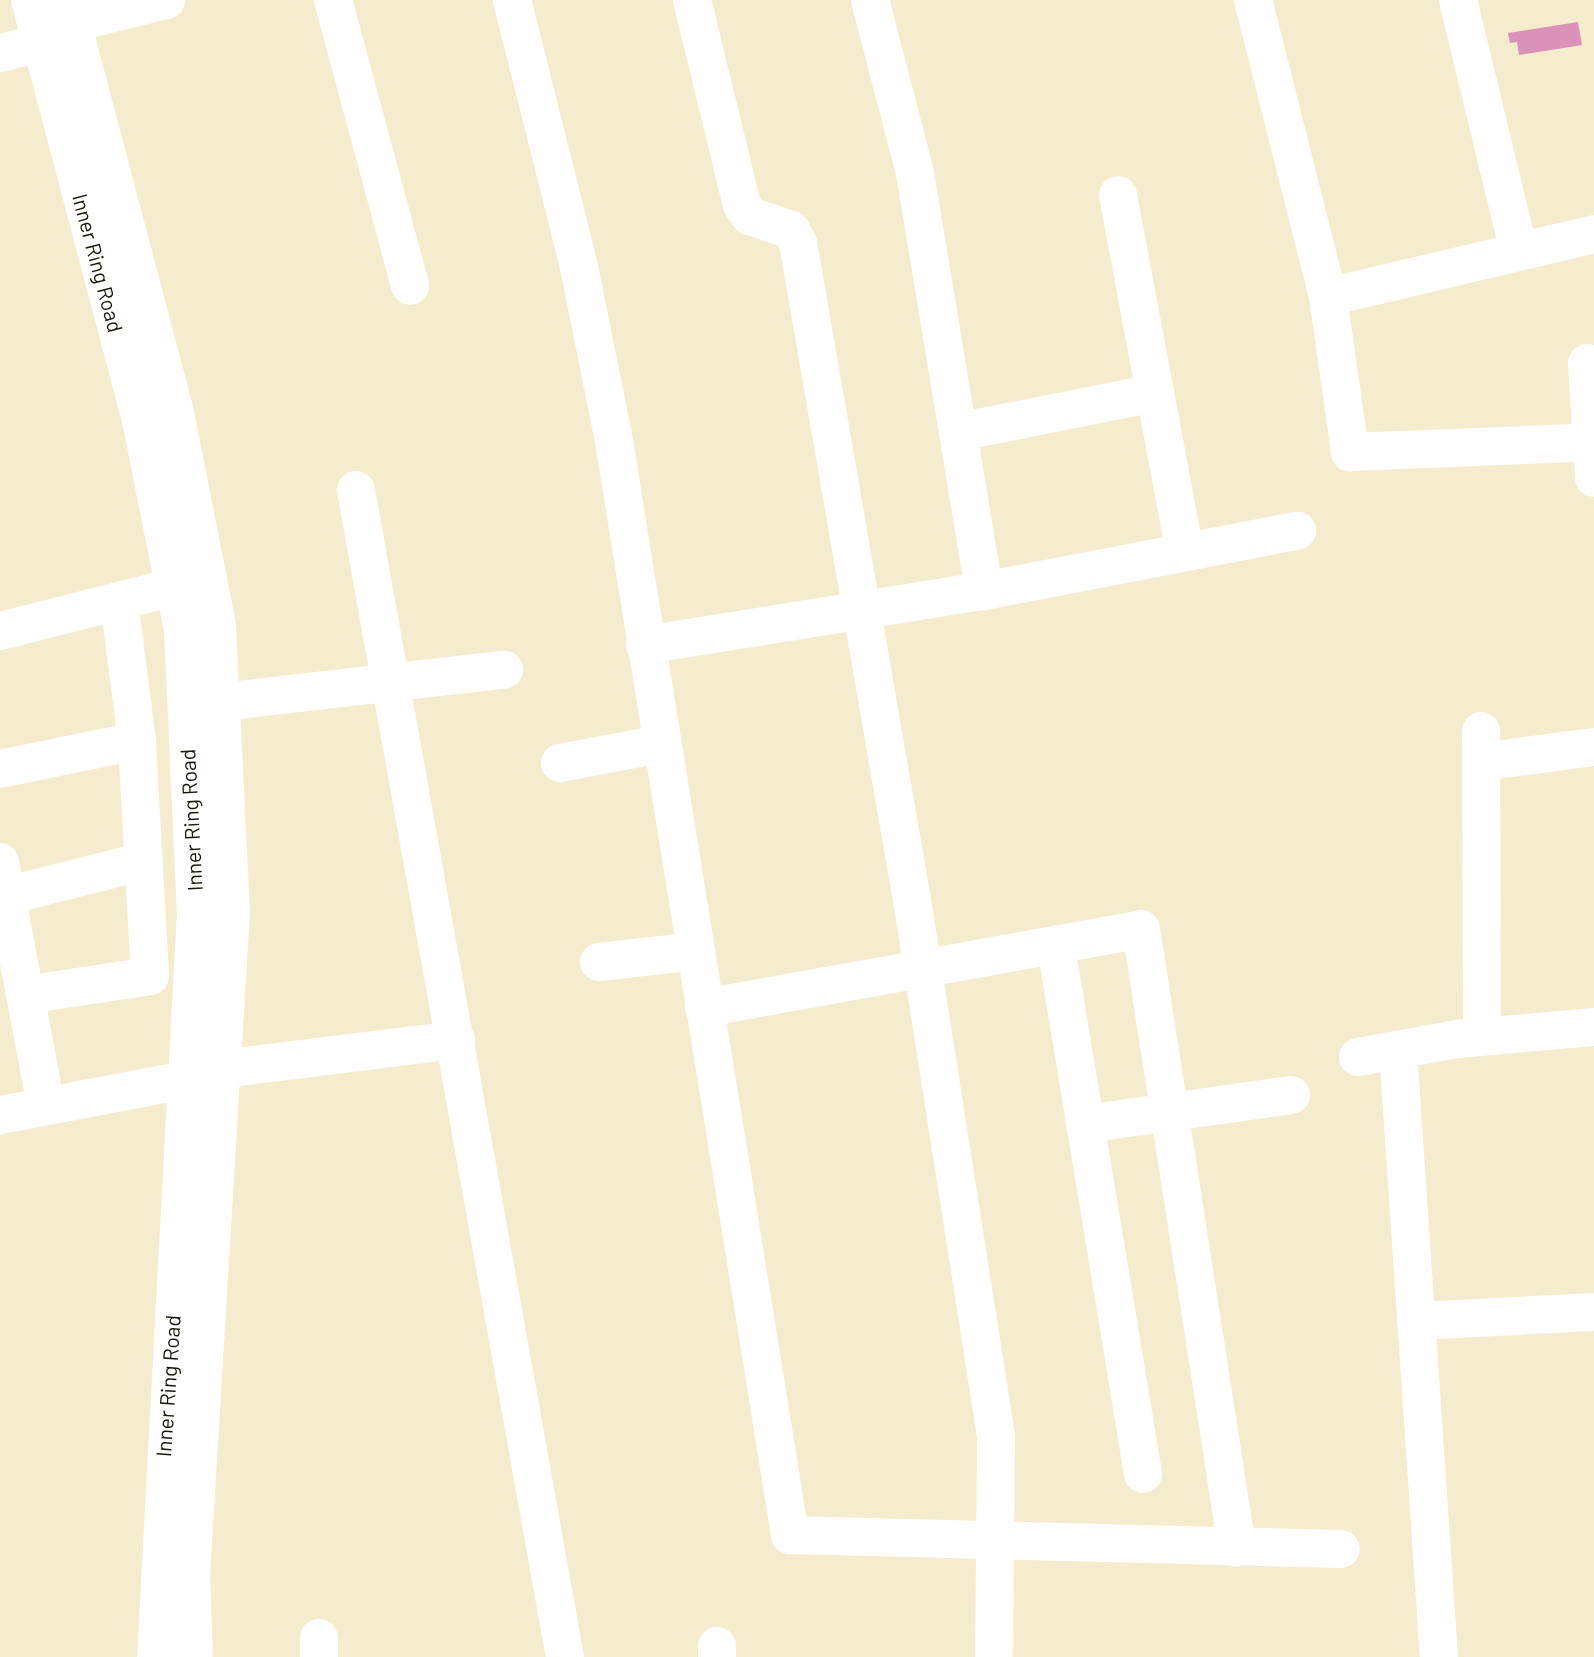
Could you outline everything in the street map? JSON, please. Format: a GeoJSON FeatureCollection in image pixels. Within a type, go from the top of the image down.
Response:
{"type":"FeatureCollection","features":[{"type":"Feature","properties":{"kind":"street","name":"Inner Ring Road"},"geometry":{"type":"LineString","coordinates":[[30,0],[60,22],[175,413],[217,626],[231,912],[191,1575],[194,1657]]}},
{"type":"Feature","properties":{"kind":"street"},"geometry":{"type":"LineString","coordinates":[[0,53],[60,22],[166,0]]}},
{"type":"Feature","properties":{"kind":"street"},"geometry":{"type":"LineString","coordinates":[[333,0],[410,286]]}},
{"type":"Feature","properties":{"kind":"street"},"geometry":{"type":"LineString","coordinates":[[512,0],[579,267],[645,645],[790,1535],[1342,1549]]}},
{"type":"Feature","properties":{"kind":"street"},"geometry":{"type":"LineString","coordinates":[[692,0],[742,205],[750,216],[791,230],[798,243],[923,971],[996,1436],[999,1541],[994,1657]]}},
{"type":"Feature","properties":{"kind":"street"},"geometry":{"type":"LineString","coordinates":[[870,0],[915,173],[984,591]]}},
{"type":"Feature","properties":{"kind":"street"},"geometry":{"type":"LineString","coordinates":[[1253,0],[1328,297],[1350,452],[1593,454],[1587,363]]}},
{"type":"Feature","properties":{"kind":"street"},"geometry":{"type":"LineString","coordinates":[[1458,0],[1519,252]]}},
{"type":"Feature","properties":{"kind":"street","name":"Inner Ring Road"},"geometry":{"type":"LineString","coordinates":[[60,22],[183,630],[196,912],[156,1657]]}},
{"type":"Feature","properties":{"kind":"street"},"geometry":{"type":"LineString","coordinates":[[1118,195],[1185,552]]}},
{"type":"Feature","properties":{"kind":"street"},"geometry":{"type":"LineString","coordinates":[[1328,297],[1594,234]]}},
{"type":"Feature","properties":{"kind":"street"},"geometry":{"type":"LineString","coordinates":[[958,432],[1155,393]]}},
{"type":"Feature","properties":{"kind":"street"},"geometry":{"type":"LineString","coordinates":[[356,490],[393,683],[565,1657]]}},
{"type":"Feature","properties":{"kind":"street"},"geometry":{"type":"LineString","coordinates":[[645,645],[984,591],[1297,531]]}},
{"type":"Feature","properties":{"kind":"street"},"geometry":{"type":"LineString","coordinates":[[0,631],[174,587]]}},
{"type":"Feature","properties":{"kind":"street"},"geometry":{"type":"LineString","coordinates":[[25,995],[150,976],[136,741],[119,601]]}},
{"type":"Feature","properties":{"kind":"street"},"geometry":{"type":"LineString","coordinates":[[221,702],[504,670]]}},
{"type":"Feature","properties":{"kind":"street"},"geometry":{"type":"LineString","coordinates":[[0,769],[136,741]]}},
{"type":"Feature","properties":{"kind":"street"},"geometry":{"type":"LineString","coordinates":[[560,763],[661,744]]}},
{"type":"Feature","properties":{"kind":"street"},"geometry":{"type":"LineString","coordinates":[[1482,1037],[1480,746],[1594,747]]}},
{"type":"Feature","properties":{"kind":"street"},"geometry":{"type":"LineString","coordinates":[[46,1107],[3,879],[144,861]]}},
{"type":"Feature","properties":{"kind":"street"},"geometry":{"type":"LineString","coordinates":[[704,1008],[923,971],[1141,929],[1237,1548]]}},
{"type":"Feature","properties":{"kind":"street"},"geometry":{"type":"LineString","coordinates":[[1056,946],[1143,1474]]}},
{"type":"Feature","properties":{"kind":"street"},"geometry":{"type":"LineString","coordinates":[[599,962],[695,951]]}},
{"type":"Feature","properties":{"kind":"street"},"geometry":{"type":"LineString","coordinates":[[1359,1057],[1482,1037],[1594,1027]]}},
{"type":"Feature","properties":{"kind":"street"},"geometry":{"type":"LineString","coordinates":[[222,1069],[456,1040]]}},
{"type":"Feature","properties":{"kind":"street"},"geometry":{"type":"LineString","coordinates":[[1398,1050],[1439,1657]]}},
{"type":"Feature","properties":{"kind":"street"},"geometry":{"type":"LineString","coordinates":[[0,1115],[186,1080]]}},
{"type":"Feature","properties":{"kind":"street"},"geometry":{"type":"LineString","coordinates":[[1085,1124],[1291,1095]]}},
{"type":"Feature","properties":{"kind":"street"},"geometry":{"type":"LineString","coordinates":[[1416,1321],[1594,1312]]}},
{"type":"Feature","properties":{"kind":"building"},"geometry":{"type":"Polygon","coordinates":[[[1578,22],[1582,45],[1519,55],[1517,42],[1510,43],[1508,33],[1578,22]]]}}]}
